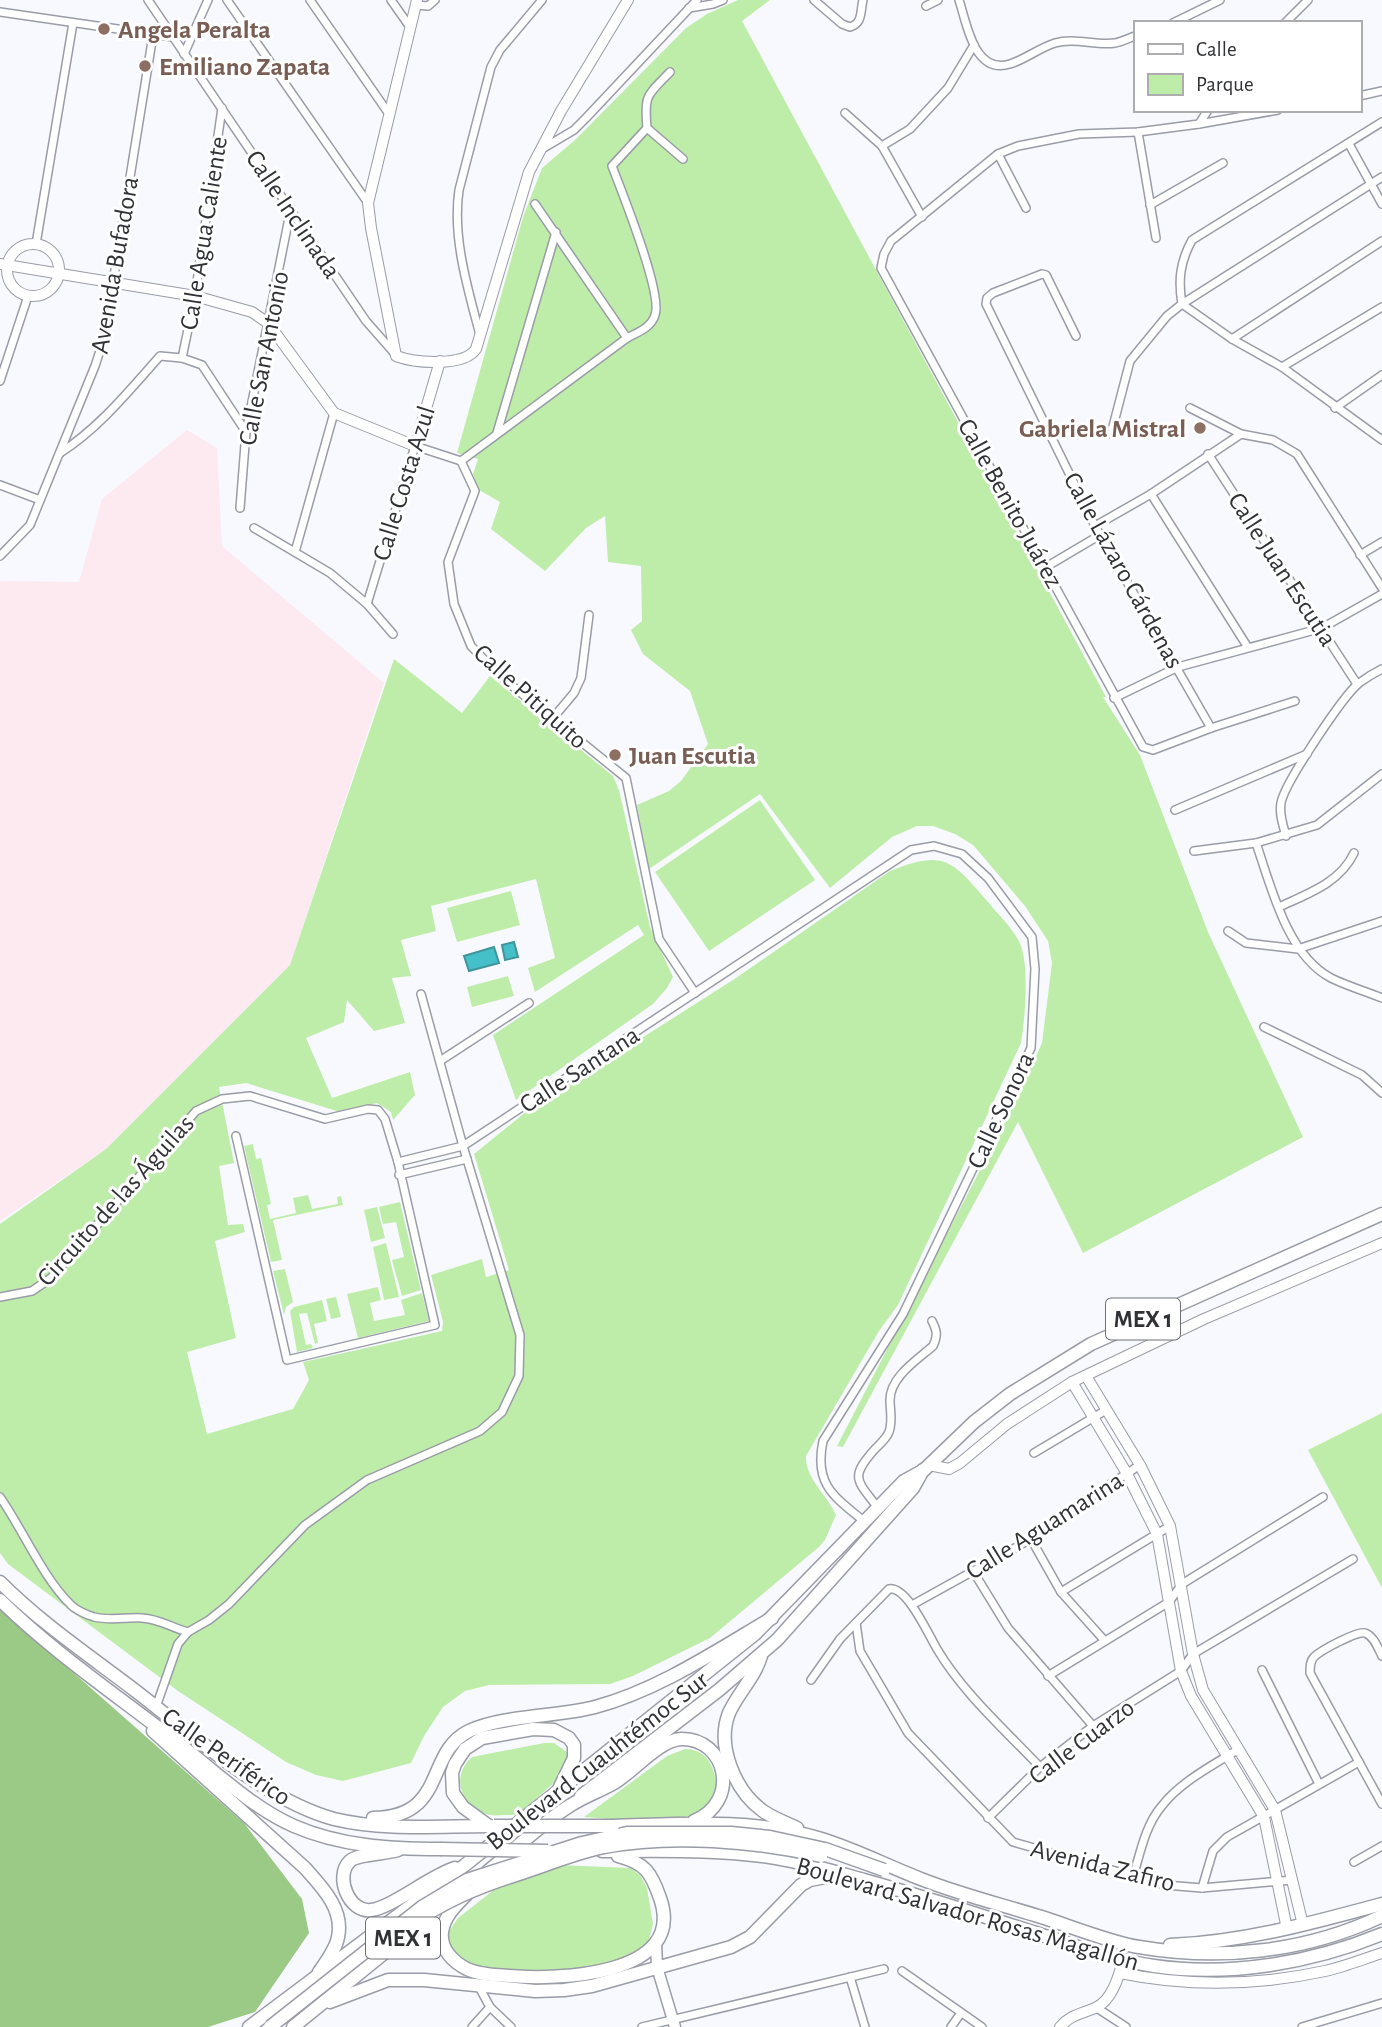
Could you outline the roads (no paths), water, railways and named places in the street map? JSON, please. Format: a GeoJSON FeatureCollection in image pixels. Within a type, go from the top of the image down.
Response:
{"type":"FeatureCollection","features":[{"type":"Feature","properties":{"kind":"main road","name":"Boulevard Cuauhtémoc Sur"},"geometry":{"type":"LineString","coordinates":[[293,2027],[355,1975],[761,1656],[837,1576],[913,1488],[926,1468],[974,1422],[1010,1394],[1090,1343],[1382,1214]]}},
{"type":"Feature","properties":{"kind":"main road","name":"Boulevard Cuauhtémoc Sur"},"geometry":{"type":"LineString","coordinates":[[250,2027],[465,1865],[733,1653],[772,1618],[904,1481],[926,1468]]}},
{"type":"Feature","properties":{"kind":"main road","name":"Calle Periférico"},"geometry":{"type":"LineString","coordinates":[[0,1582],[32,1614],[227,1761],[302,1807],[345,1821],[397,1826],[613,1826]]}},
{"type":"Feature","properties":{"kind":"main road","name":"Calle Periférico"},"geometry":{"type":"LineString","coordinates":[[0,1600],[22,1621],[134,1709],[278,1818],[324,1837],[356,1844],[403,1849],[549,1851]]}},
{"type":"Feature","properties":{"kind":"main road"},"geometry":{"type":"LineString","coordinates":[[345,1821],[393,1816],[424,1799],[452,1747],[466,1733],[485,1725],[575,1711],[612,1701],[681,1670],[772,1618]]}},
{"type":"Feature","properties":{"kind":"main road"},"geometry":{"type":"LineString","coordinates":[[761,1656],[758,1667],[729,1713],[725,1736],[728,1760],[744,1793],[762,1811],[820,1839]]}},
{"type":"Feature","properties":{"kind":"main road"},"geometry":{"type":"LineString","coordinates":[[134,1709],[160,1739],[305,1868],[327,1892],[336,1914],[338,1937],[312,1982]]}},
{"type":"Feature","properties":{"kind":"main road"},"geometry":{"type":"LineString","coordinates":[[492,1826],[463,1807],[453,1793],[452,1773],[459,1755],[474,1742],[496,1735],[533,1729],[563,1734],[569,1738],[575,1752],[558,1791]]}},
{"type":"Feature","properties":{"kind":"main road"},"geometry":{"type":"LineString","coordinates":[[570,1805],[615,1783],[671,1742],[687,1740],[704,1747],[718,1760],[723,1790],[714,1808],[706,1815],[673,1824]]}},
{"type":"Feature","properties":{"kind":"main road","name":"Boulevard Salvador Rosas Magallón"},"geometry":{"type":"LineString","coordinates":[[613,1826],[720,1822],[752,1825],[820,1839],[924,1881],[1136,1947],[1200,1955],[1269,1950],[1337,1934],[1382,1916]]}},
{"type":"Feature","properties":{"kind":"main road"},"geometry":{"type":"LineString","coordinates":[[270,2027],[446,1891],[467,1880],[582,1843],[627,1833],[757,1835],[795,1840],[882,1873],[922,1897]]}},
{"type":"Feature","properties":{"kind":"main road"},"geometry":{"type":"LineString","coordinates":[[284,2027],[411,1925],[449,1901],[492,1882],[594,1850],[639,1842],[745,1843],[781,1847],[924,1881]]}},
{"type":"Feature","properties":{"kind":"main road"},"geometry":{"type":"LineString","coordinates":[[403,1849],[383,1855],[356,1857],[349,1862],[343,1874],[343,1882],[355,1904],[371,1910],[384,1906],[432,1877],[465,1865]]}},
{"type":"Feature","properties":{"kind":"main road","name":"Boulevard Salvador Rosas Magallón"},"geometry":{"type":"LineString","coordinates":[[549,1851],[691,1851],[777,1858],[922,1897],[1123,1960],[1188,1970],[1229,1970],[1335,1951],[1382,1934]]}},
{"type":"Feature","properties":{"kind":"main road"},"geometry":{"type":"LineString","coordinates":[[583,1852],[627,1858],[646,1868],[662,1902],[664,1916],[656,1942],[657,1967],[674,2024]]}},
{"type":"Feature","properties":{"kind":"main road"},"geometry":{"type":"LineString","coordinates":[[487,1872],[450,1912],[442,1931],[445,1948],[451,1959],[479,1979],[535,1991],[592,1986],[717,1951],[743,1941],[801,1885],[821,1877],[842,1874]]}},
{"type":"Feature","properties":{"kind":"main road"},"geometry":{"type":"LineString","coordinates":[[1136,1947],[1204,1943],[1287,1929],[1382,1904]]}},
{"type":"Feature","properties":{"kind":"main road"},"geometry":{"type":"LineString","coordinates":[[320,2006],[388,1980],[569,1977],[613,1968],[637,1959],[656,1942]]}},
{"type":"Feature","properties":{"kind":"main road"},"geometry":{"type":"LineString","coordinates":[[637,1959],[657,1967]]}},
{"type":"Feature","properties":{"kind":"street","name":"Calle Inclinada"},"geometry":{"type":"LineString","coordinates":[[148,0],[366,321],[396,356]]}},
{"type":"Feature","properties":{"kind":"street"},"geometry":{"type":"LineString","coordinates":[[184,54],[208,0]]}},
{"type":"Feature","properties":{"kind":"street"},"geometry":{"type":"LineString","coordinates":[[227,0],[368,203]]}},
{"type":"Feature","properties":{"kind":"street"},"geometry":{"type":"LineString","coordinates":[[310,0],[389,114]]}},
{"type":"Feature","properties":{"kind":"street"},"geometry":{"type":"LineString","coordinates":[[391,0],[410,27]]}},
{"type":"Feature","properties":{"kind":"street"},"geometry":{"type":"LineString","coordinates":[[435,0],[428,6],[416,2],[368,203],[370,228],[396,356],[409,361],[466,358],[475,349],[529,172],[566,102],[628,0]]}},
{"type":"Feature","properties":{"kind":"street"},"geometry":{"type":"LineString","coordinates":[[480,336],[466,284],[456,210],[458,190],[491,67],[500,50],[542,0]]}},
{"type":"Feature","properties":{"kind":"street"},"geometry":{"type":"LineString","coordinates":[[541,150],[573,130],[586,118],[697,0]]}},
{"type":"Feature","properties":{"kind":"street"},"geometry":{"type":"LineString","coordinates":[[688,8],[723,0]]}},
{"type":"Feature","properties":{"kind":"street"},"geometry":{"type":"LineString","coordinates":[[814,0],[842,24],[850,27],[860,21],[863,0]]}},
{"type":"Feature","properties":{"kind":"street"},"geometry":{"type":"LineString","coordinates":[[926,6],[938,0]]}},
{"type":"Feature","properties":{"kind":"street"},"geometry":{"type":"LineString","coordinates":[[960,0],[977,53],[985,61],[1008,65],[1055,43],[1079,40],[1115,43],[1134,36]]}},
{"type":"Feature","properties":{"kind":"street"},"geometry":{"type":"LineString","coordinates":[[1177,21],[1220,0]]}},
{"type":"Feature","properties":{"kind":"street"},"geometry":{"type":"LineString","coordinates":[[1287,21],[1308,0]]}},
{"type":"Feature","properties":{"kind":"street"},"geometry":{"type":"LineString","coordinates":[[0,12],[173,37]]}},
{"type":"Feature","properties":{"kind":"street"},"geometry":{"type":"LineString","coordinates":[[36,244],[73,23]]}},
{"type":"Feature","properties":{"kind":"street","name":"Avenida Bufadora"},"geometry":{"type":"LineString","coordinates":[[0,556],[30,525],[96,366],[114,282],[153,35]]}},
{"type":"Feature","properties":{"kind":"street"},"geometry":{"type":"LineString","coordinates":[[882,146],[910,129],[948,88],[974,45]]}},
{"type":"Feature","properties":{"kind":"street"},"geometry":{"type":"LineString","coordinates":[[670,72],[648,95],[645,102],[647,128],[683,159]]}},
{"type":"Feature","properties":{"kind":"street"},"geometry":{"type":"LineString","coordinates":[[1361,96],[1382,91]]}},
{"type":"Feature","properties":{"kind":"street","name":"Calle Agua Caliente"},"geometry":{"type":"LineString","coordinates":[[182,358],[195,296],[222,108]]}},
{"type":"Feature","properties":{"kind":"street"},"geometry":{"type":"LineString","coordinates":[[1199,124],[1207,112]]}},
{"type":"Feature","properties":{"kind":"street"},"geometry":{"type":"LineString","coordinates":[[845,113],[882,146],[922,217],[998,153],[1018,146],[1079,134],[1139,132],[1267,112]]}},
{"type":"Feature","properties":{"kind":"street"},"geometry":{"type":"LineString","coordinates":[[1382,122],[1192,240],[1182,262],[1178,285],[1182,304],[1232,339],[1282,367],[1382,440]]}},
{"type":"Feature","properties":{"kind":"street"},"geometry":{"type":"LineString","coordinates":[[4,265],[195,296],[253,312],[268,323],[334,413],[415,446],[461,461],[627,338],[650,325],[656,314],[657,302],[639,239],[612,166],[647,128]]}},
{"type":"Feature","properties":{"kind":"street"},"geometry":{"type":"LineString","coordinates":[[1139,132],[1156,238]]}},
{"type":"Feature","properties":{"kind":"street"},"geometry":{"type":"LineString","coordinates":[[1349,144],[1382,204]]}},
{"type":"Feature","properties":{"kind":"street"},"geometry":{"type":"LineString","coordinates":[[998,153],[1026,208]]}},
{"type":"Feature","properties":{"kind":"street"},"geometry":{"type":"LineString","coordinates":[[1150,205],[1223,163]]}},
{"type":"Feature","properties":{"kind":"street"},"geometry":{"type":"LineString","coordinates":[[1111,434],[1130,361],[1167,316],[1382,177]]}},
{"type":"Feature","properties":{"kind":"street"},"geometry":{"type":"LineString","coordinates":[[536,204],[627,338]]}},
{"type":"Feature","properties":{"kind":"street","name":"Calle San Antonio"},"geometry":{"type":"LineString","coordinates":[[240,508],[246,432],[291,208]]}},
{"type":"Feature","properties":{"kind":"street","name":"Calle Benito Juárez"},"geometry":{"type":"LineString","coordinates":[[922,217],[891,241],[881,268],[1046,567],[1114,698],[1147,750],[1211,728]]}},
{"type":"Feature","properties":{"kind":"street"},"geometry":{"type":"LineString","coordinates":[[497,435],[556,232]]}},
{"type":"Feature","properties":{"kind":"street"},"geometry":{"type":"LineString","coordinates":[[1232,339],[1382,241]]}},
{"type":"Feature","properties":{"kind":"street"},"geometry":{"type":"LineString","coordinates":[[26,244],[36,244],[54,254],[60,267],[56,284],[48,292],[29,296],[12,285],[4,265],[17,249],[26,244]]}},
{"type":"Feature","properties":{"kind":"street","name":"Calle Lázaro Cárdenas"},"geometry":{"type":"LineString","coordinates":[[1076,336],[1046,275],[1042,274],[993,293],[987,298],[986,304],[1100,535],[1211,728]]}},
{"type":"Feature","properties":{"kind":"street"},"geometry":{"type":"LineString","coordinates":[[0,381],[29,296]]}},
{"type":"Feature","properties":{"kind":"street"},"geometry":{"type":"LineString","coordinates":[[1282,367],[1382,307]]}},
{"type":"Feature","properties":{"kind":"street"},"geometry":{"type":"LineString","coordinates":[[59,453],[77,442],[106,415],[160,356],[182,358],[202,365],[246,432]]}},
{"type":"Feature","properties":{"kind":"street","name":"Calle Costa Azul"},"geometry":{"type":"LineString","coordinates":[[367,604],[440,361]]}},
{"type":"Feature","properties":{"kind":"street"},"geometry":{"type":"LineString","coordinates":[[1335,408],[1382,375]]}},
{"type":"Feature","properties":{"kind":"street"},"geometry":{"type":"LineString","coordinates":[[1190,408],[1241,434],[1273,440],[1297,454],[1382,588]]}},
{"type":"Feature","properties":{"kind":"street"},"geometry":{"type":"LineString","coordinates":[[295,552],[334,413]]}},
{"type":"Feature","properties":{"kind":"street"},"geometry":{"type":"LineString","coordinates":[[1096,526],[1241,434]]}},
{"type":"Feature","properties":{"kind":"street","name":"Calle Juan Escutia"},"geometry":{"type":"LineString","coordinates":[[1208,454],[1357,684]]}},
{"type":"Feature","properties":{"kind":"street","name":"Calle Pitiquito"},"geometry":{"type":"LineString","coordinates":[[461,461],[475,491],[447,562],[454,604],[471,646],[500,676],[626,778],[659,939],[695,993]]}},
{"type":"Feature","properties":{"kind":"street"},"geometry":{"type":"LineString","coordinates":[[0,485],[40,500]]}},
{"type":"Feature","properties":{"kind":"street"},"geometry":{"type":"LineString","coordinates":[[1150,494],[1247,646]]}},
{"type":"Feature","properties":{"kind":"street"},"geometry":{"type":"LineString","coordinates":[[254,528],[330,573],[367,604],[393,634]]}},
{"type":"Feature","properties":{"kind":"street"},"geometry":{"type":"LineString","coordinates":[[1046,567],[1100,535]]}},
{"type":"Feature","properties":{"kind":"street"},"geometry":{"type":"LineString","coordinates":[[1360,555],[1382,542]]}},
{"type":"Feature","properties":{"kind":"street"},"geometry":{"type":"LineString","coordinates":[[1114,698],[1178,667],[1247,646],[1322,628],[1382,594]]}},
{"type":"Feature","properties":{"kind":"street"},"geometry":{"type":"LineString","coordinates":[[553,718],[574,693],[581,678],[589,615]]}},
{"type":"Feature","properties":{"kind":"street"},"geometry":{"type":"LineString","coordinates":[[1286,836],[1280,812],[1288,785],[1357,684],[1382,668]]}},
{"type":"Feature","properties":{"kind":"street"},"geometry":{"type":"LineString","coordinates":[[1211,728],[1295,701]]}},
{"type":"Feature","properties":{"kind":"street"},"geometry":{"type":"LineString","coordinates":[[1175,810],[1307,754]]}},
{"type":"Feature","properties":{"kind":"street"},"geometry":{"type":"LineString","coordinates":[[1194,852],[1256,843],[1317,825],[1382,774]]}},
{"type":"Feature","properties":{"kind":"street"},"geometry":{"type":"LineString","coordinates":[[1256,843],[1279,908],[1298,949],[1329,976],[1382,998]]}},
{"type":"Feature","properties":{"kind":"street","name":"Calle Sonora"},"geometry":{"type":"LineString","coordinates":[[695,993],[911,850],[934,846],[961,854],[988,878],[1032,937],[1035,970],[1031,1048],[903,1314],[823,1441],[820,1474],[835,1496],[865,1522]]}},
{"type":"Feature","properties":{"kind":"street"},"geometry":{"type":"LineString","coordinates":[[1279,908],[1339,876],[1354,853]]}},
{"type":"Feature","properties":{"kind":"street"},"geometry":{"type":"LineString","coordinates":[[1228,931],[1246,943],[1298,949],[1382,921]]}},
{"type":"Feature","properties":{"kind":"street"},"geometry":{"type":"LineString","coordinates":[[156,1707],[178,1644],[188,1632],[229,1604],[305,1525],[367,1480],[480,1431],[502,1412],[519,1376],[520,1335],[463,1146],[421,993]]}},
{"type":"Feature","properties":{"kind":"street","name":"Calle Santana"},"geometry":{"type":"LineString","coordinates":[[398,1162],[463,1146],[695,993]]}},
{"type":"Feature","properties":{"kind":"street"},"geometry":{"type":"LineString","coordinates":[[440,1061],[530,1003]]}},
{"type":"Feature","properties":{"kind":"street"},"geometry":{"type":"LineString","coordinates":[[1264,1027],[1362,1075],[1382,1093]]}},
{"type":"Feature","properties":{"kind":"street","name":"Circuito de las Águilas"},"geometry":{"type":"LineString","coordinates":[[0,1297],[33,1291],[51,1278],[196,1111],[222,1099],[250,1097],[325,1119],[368,1109],[378,1110],[385,1119],[398,1162]]}},
{"type":"Feature","properties":{"kind":"street"},"geometry":{"type":"LineString","coordinates":[[236,1136],[287,1360],[435,1325],[398,1162]]}},
{"type":"Feature","properties":{"kind":"street"},"geometry":{"type":"LineString","coordinates":[[399,1175],[467,1159]]}},
{"type":"Feature","properties":{"kind":"street"},"geometry":{"type":"LineString","coordinates":[[926,1468],[949,1469],[960,1463],[1007,1424],[1072,1382],[1205,1319],[1382,1243]]}},
{"type":"Feature","properties":{"kind":"street"},"geometry":{"type":"LineString","coordinates":[[878,1508],[859,1482],[858,1472],[890,1429],[893,1383],[933,1346],[937,1338],[932,1321]]}},
{"type":"Feature","properties":{"kind":"street"},"geometry":{"type":"LineString","coordinates":[[1086,1376],[1140,1465],[1170,1526],[1193,1654],[1203,1690],[1275,1810],[1303,1925]]}},
{"type":"Feature","properties":{"kind":"street"},"geometry":{"type":"LineString","coordinates":[[1072,1382],[1126,1472],[1157,1534],[1181,1671],[1191,1696],[1264,1817],[1287,1929]]}},
{"type":"Feature","properties":{"kind":"street"},"geometry":{"type":"LineString","coordinates":[[1034,1453],[1106,1410]]}},
{"type":"Feature","properties":{"kind":"street","name":"Calle Aguamarina"},"geometry":{"type":"LineString","coordinates":[[912,1605],[1031,1539],[1140,1465]]}},
{"type":"Feature","properties":{"kind":"street"},"geometry":{"type":"LineString","coordinates":[[0,1497],[18,1522],[51,1580],[72,1606],[93,1617],[115,1620],[142,1618],[166,1622],[188,1632]]}},
{"type":"Feature","properties":{"kind":"street"},"geometry":{"type":"LineString","coordinates":[[1048,1676],[1169,1602],[1182,1584],[1324,1497]]}},
{"type":"Feature","properties":{"kind":"street"},"geometry":{"type":"LineString","coordinates":[[1061,1592],[1170,1526]]}},
{"type":"Feature","properties":{"kind":"street"},"geometry":{"type":"LineString","coordinates":[[1031,1539],[1061,1592],[1104,1640]]}},
{"type":"Feature","properties":{"kind":"street"},"geometry":{"type":"LineString","coordinates":[[1181,1671],[1193,1654],[1353,1559]]}},
{"type":"Feature","properties":{"kind":"street"},"geometry":{"type":"LineString","coordinates":[[973,1571],[1008,1628],[1094,1726]]}},
{"type":"Feature","properties":{"kind":"street"},"geometry":{"type":"LineString","coordinates":[[811,1680],[841,1639],[889,1588],[900,1590],[912,1605],[950,1670],[1040,1767]]}},
{"type":"Feature","properties":{"kind":"street","name":"Avenida Zafiro"},"geometry":{"type":"LineString","coordinates":[[856,1623],[860,1651],[908,1733],[1013,1842],[1165,1885],[1202,1888],[1293,1880]]}},
{"type":"Feature","properties":{"kind":"street"},"geometry":{"type":"LineString","coordinates":[[1382,1656],[1374,1639],[1365,1633],[1354,1634],[1315,1656],[1310,1664],[1310,1673],[1382,1804]]}},
{"type":"Feature","properties":{"kind":"street"},"geometry":{"type":"LineString","coordinates":[[1262,1670],[1319,1784]]}},
{"type":"Feature","properties":{"kind":"street","name":"Calle Cuarzo"},"geometry":{"type":"LineString","coordinates":[[988,1818],[1040,1767],[1094,1726],[1181,1671]]}},
{"type":"Feature","properties":{"kind":"street"},"geometry":{"type":"LineString","coordinates":[[1133,1877],[1148,1830],[1160,1807],[1177,1790],[1239,1749]]}},
{"type":"Feature","properties":{"kind":"street"},"geometry":{"type":"LineString","coordinates":[[1202,1888],[1213,1851],[1227,1836],[1359,1762]]}},
{"type":"Feature","properties":{"kind":"street"},"geometry":{"type":"LineString","coordinates":[[1354,1862],[1382,1846]]}},
{"type":"Feature","properties":{"kind":"street"},"geometry":{"type":"LineString","coordinates":[[1120,1973],[1192,1984],[1256,1983],[1328,1971],[1382,1953]]}},
{"type":"Feature","properties":{"kind":"street"},"geometry":{"type":"LineString","coordinates":[[1060,2027],[1075,2014],[1097,2008],[1108,1997],[1120,1973],[1123,1960]]}},
{"type":"Feature","properties":{"kind":"street"},"geometry":{"type":"LineString","coordinates":[[642,2027],[674,2024],[884,1969]]}},
{"type":"Feature","properties":{"kind":"street"},"geometry":{"type":"LineString","coordinates":[[902,1971],[982,2027]]}},
{"type":"Feature","properties":{"kind":"street"},"geometry":{"type":"LineString","coordinates":[[850,1977],[866,2027]]}},
{"type":"Feature","properties":{"kind":"street"},"geometry":{"type":"LineString","coordinates":[[479,1979],[490,2007],[511,2027]]}},
{"type":"Feature","properties":{"kind":"street"},"geometry":{"type":"LineString","coordinates":[[1302,2027],[1382,2003]]}},
{"type":"Feature","properties":{"kind":"street"},"geometry":{"type":"LineString","coordinates":[[472,2027],[490,2007]]}},
{"type":"Feature","properties":{"kind":"street"},"geometry":{"type":"LineString","coordinates":[[1097,2008],[1126,2027]]}},
{"type":"Feature","properties":{"kind":"street"},"geometry":{"type":"LineString","coordinates":[[951,2027],[961,2013]]}},
{"type":"Feature","properties":{"kind":"water"},"geometry":{"type":"Polygon","coordinates":[[[514,942],[518,957],[505,960],[502,945],[514,942]]]}},
{"type":"Feature","properties":{"kind":"water"},"geometry":{"type":"Polygon","coordinates":[[[494,947],[499,963],[469,971],[464,956],[494,947]]]}},
{"type":"Feature","properties":{"kind":"place","name":"Angela Peralta"},"geometry":{"type":"Point","coordinates":[104,29]}},
{"type":"Feature","properties":{"kind":"place","name":"Emiliano Zapata"},"geometry":{"type":"Point","coordinates":[145,66]}},
{"type":"Feature","properties":{"kind":"place","name":"Gabriela Mistral"},"geometry":{"type":"Point","coordinates":[1200,428]}},
{"type":"Feature","properties":{"kind":"place","name":"Juan Escutia"},"geometry":{"type":"Point","coordinates":[615,755]}}]}
